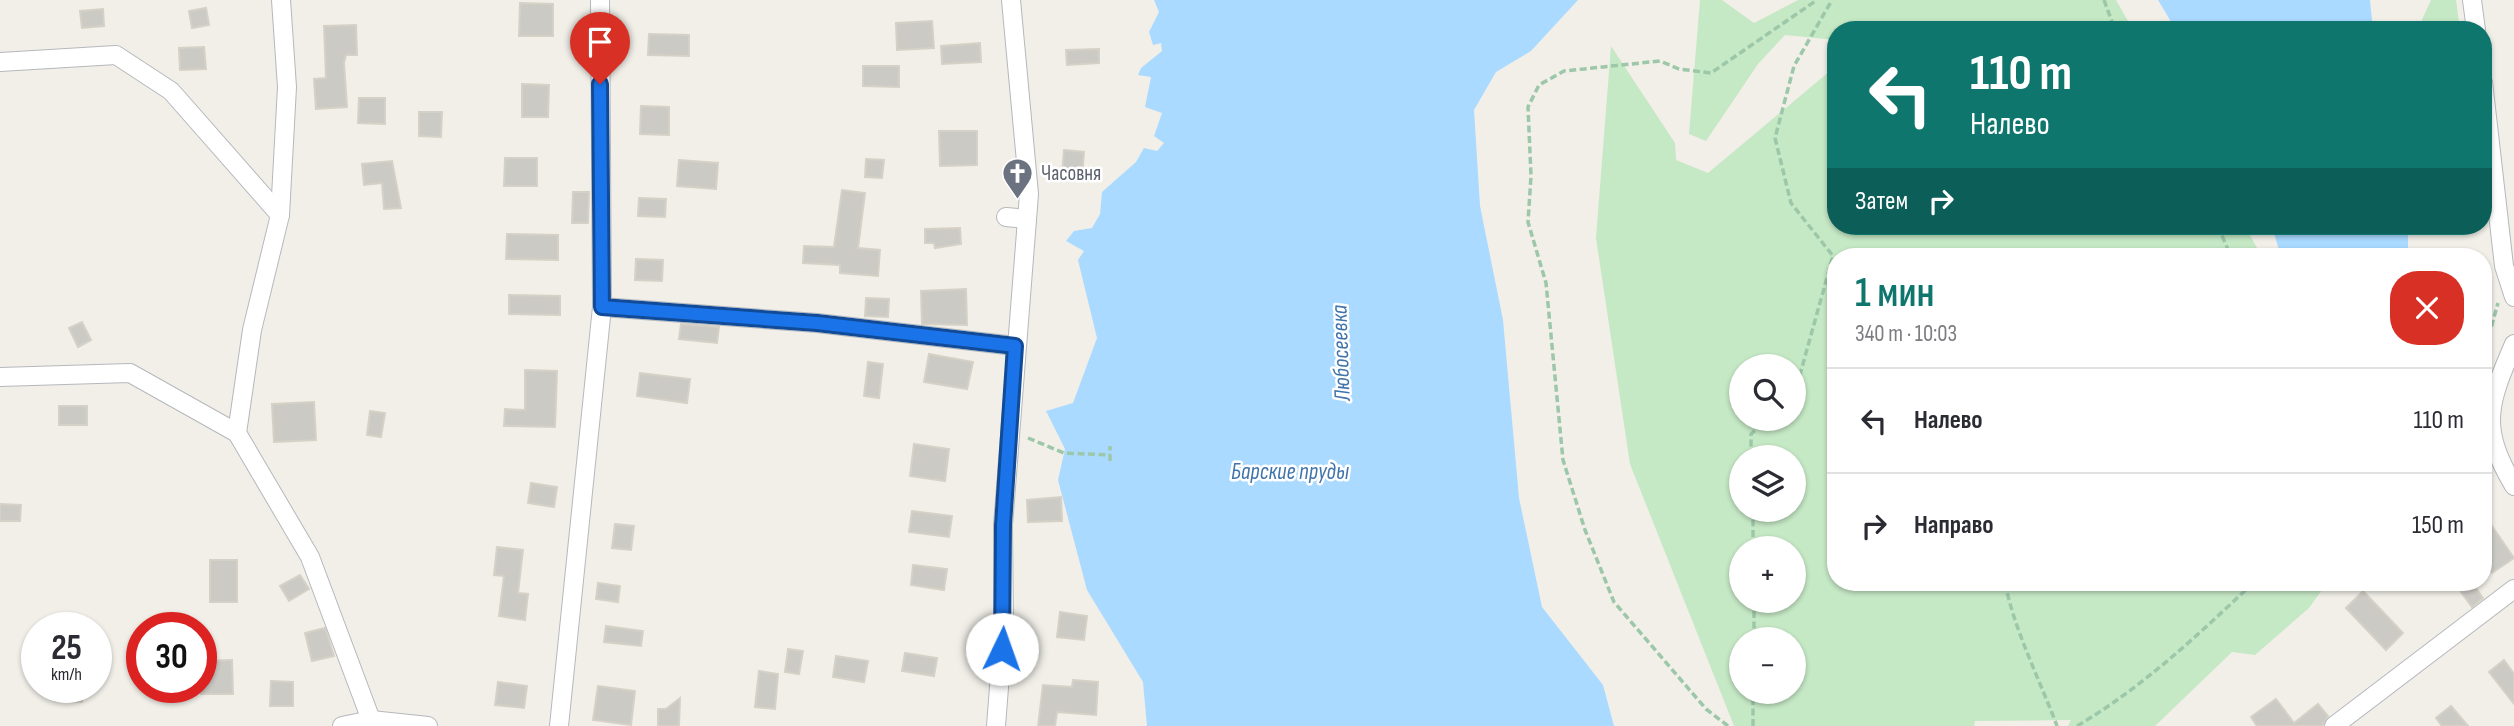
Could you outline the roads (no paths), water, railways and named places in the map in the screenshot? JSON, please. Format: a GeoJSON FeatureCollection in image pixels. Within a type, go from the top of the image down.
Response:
{"type":"FeatureCollection","features":[{"type":"Feature","properties":{"kind":"street"},"geometry":{"type":"LineString","coordinates":[[237,433],[252,330],[280,215],[287,87],[281,0]]}},
{"type":"Feature","properties":{"kind":"street"},"geometry":{"type":"LineString","coordinates":[[559,726],[602,307],[600,0]]}},
{"type":"Feature","properties":{"kind":"street"},"geometry":{"type":"LineString","coordinates":[[996,726],[1004,623],[1003,525],[1029,194],[1011,0]]}},
{"type":"Feature","properties":{"kind":"street"},"geometry":{"type":"LineString","coordinates":[[2472,0],[2475,21]]}},
{"type":"Feature","properties":{"kind":"street"},"geometry":{"type":"LineString","coordinates":[[0,62],[116,55],[170,91],[280,215]]}},
{"type":"Feature","properties":{"kind":"street"},"geometry":{"type":"LineString","coordinates":[[2492,161],[2506,298]]}},
{"type":"Feature","properties":{"kind":"street"},"geometry":{"type":"LineString","coordinates":[[1006,217],[1027,219]]}},
{"type":"Feature","properties":{"kind":"street"},"geometry":{"type":"LineString","coordinates":[[602,307],[817,323],[1015,346]]}},
{"type":"Feature","properties":{"kind":"street"},"geometry":{"type":"LineString","coordinates":[[2492,400],[2495,387],[2514,344]]}},
{"type":"Feature","properties":{"kind":"street"},"geometry":{"type":"LineString","coordinates":[[0,377],[130,373],[237,433],[310,557],[370,719]]}},
{"type":"Feature","properties":{"kind":"street"},"geometry":{"type":"LineString","coordinates":[[2492,430],[2497,457],[2514,486]]}},
{"type":"Feature","properties":{"kind":"street"},"geometry":{"type":"LineString","coordinates":[[2334,726],[2514,589]]}},
{"type":"Feature","properties":{"kind":"street"},"geometry":{"type":"LineString","coordinates":[[342,726],[370,719],[428,726]]}},
{"type":"Feature","properties":{"kind":"water","name":"Барские пруды"},"geometry":{"type":"Polygon","coordinates":[[[1154,0],[1578,0],[1531,51],[1496,72],[1474,110],[1480,206],[1503,320],[1519,498],[1542,607],[1603,685],[1614,726],[1147,726],[1143,682],[1087,590],[1058,480],[1065,449],[1046,411],[1073,403],[1097,338],[1078,260],[1084,251],[1066,241],[1074,231],[1092,228],[1100,214],[1102,192],[1136,162],[1144,148],[1157,151],[1164,143],[1154,136],[1162,113],[1145,107],[1151,77],[1138,75],[1141,68],[1162,51],[1161,43],[1153,45],[1149,32],[1159,12],[1154,0]]]}},
{"type":"Feature","properties":{"kind":"water"},"geometry":{"type":"Polygon","coordinates":[[[2158,0],[2370,0],[2372,21],[2171,21],[2158,0]]]}},
{"type":"Feature","properties":{"kind":"water"},"geometry":{"type":"Polygon","coordinates":[[[2275,235],[2408,235],[2408,248],[2278,248],[2275,235]]]}},
{"type":"Feature","properties":{"kind":"place","name":"Часовня"},"geometry":{"type":"Point","coordinates":[1018,200]}},
{"type":"Feature","properties":{"kind":"water label","name":"Любосеевка"},"geometry":{"type":"Point","coordinates":[1340,353]}}]}
